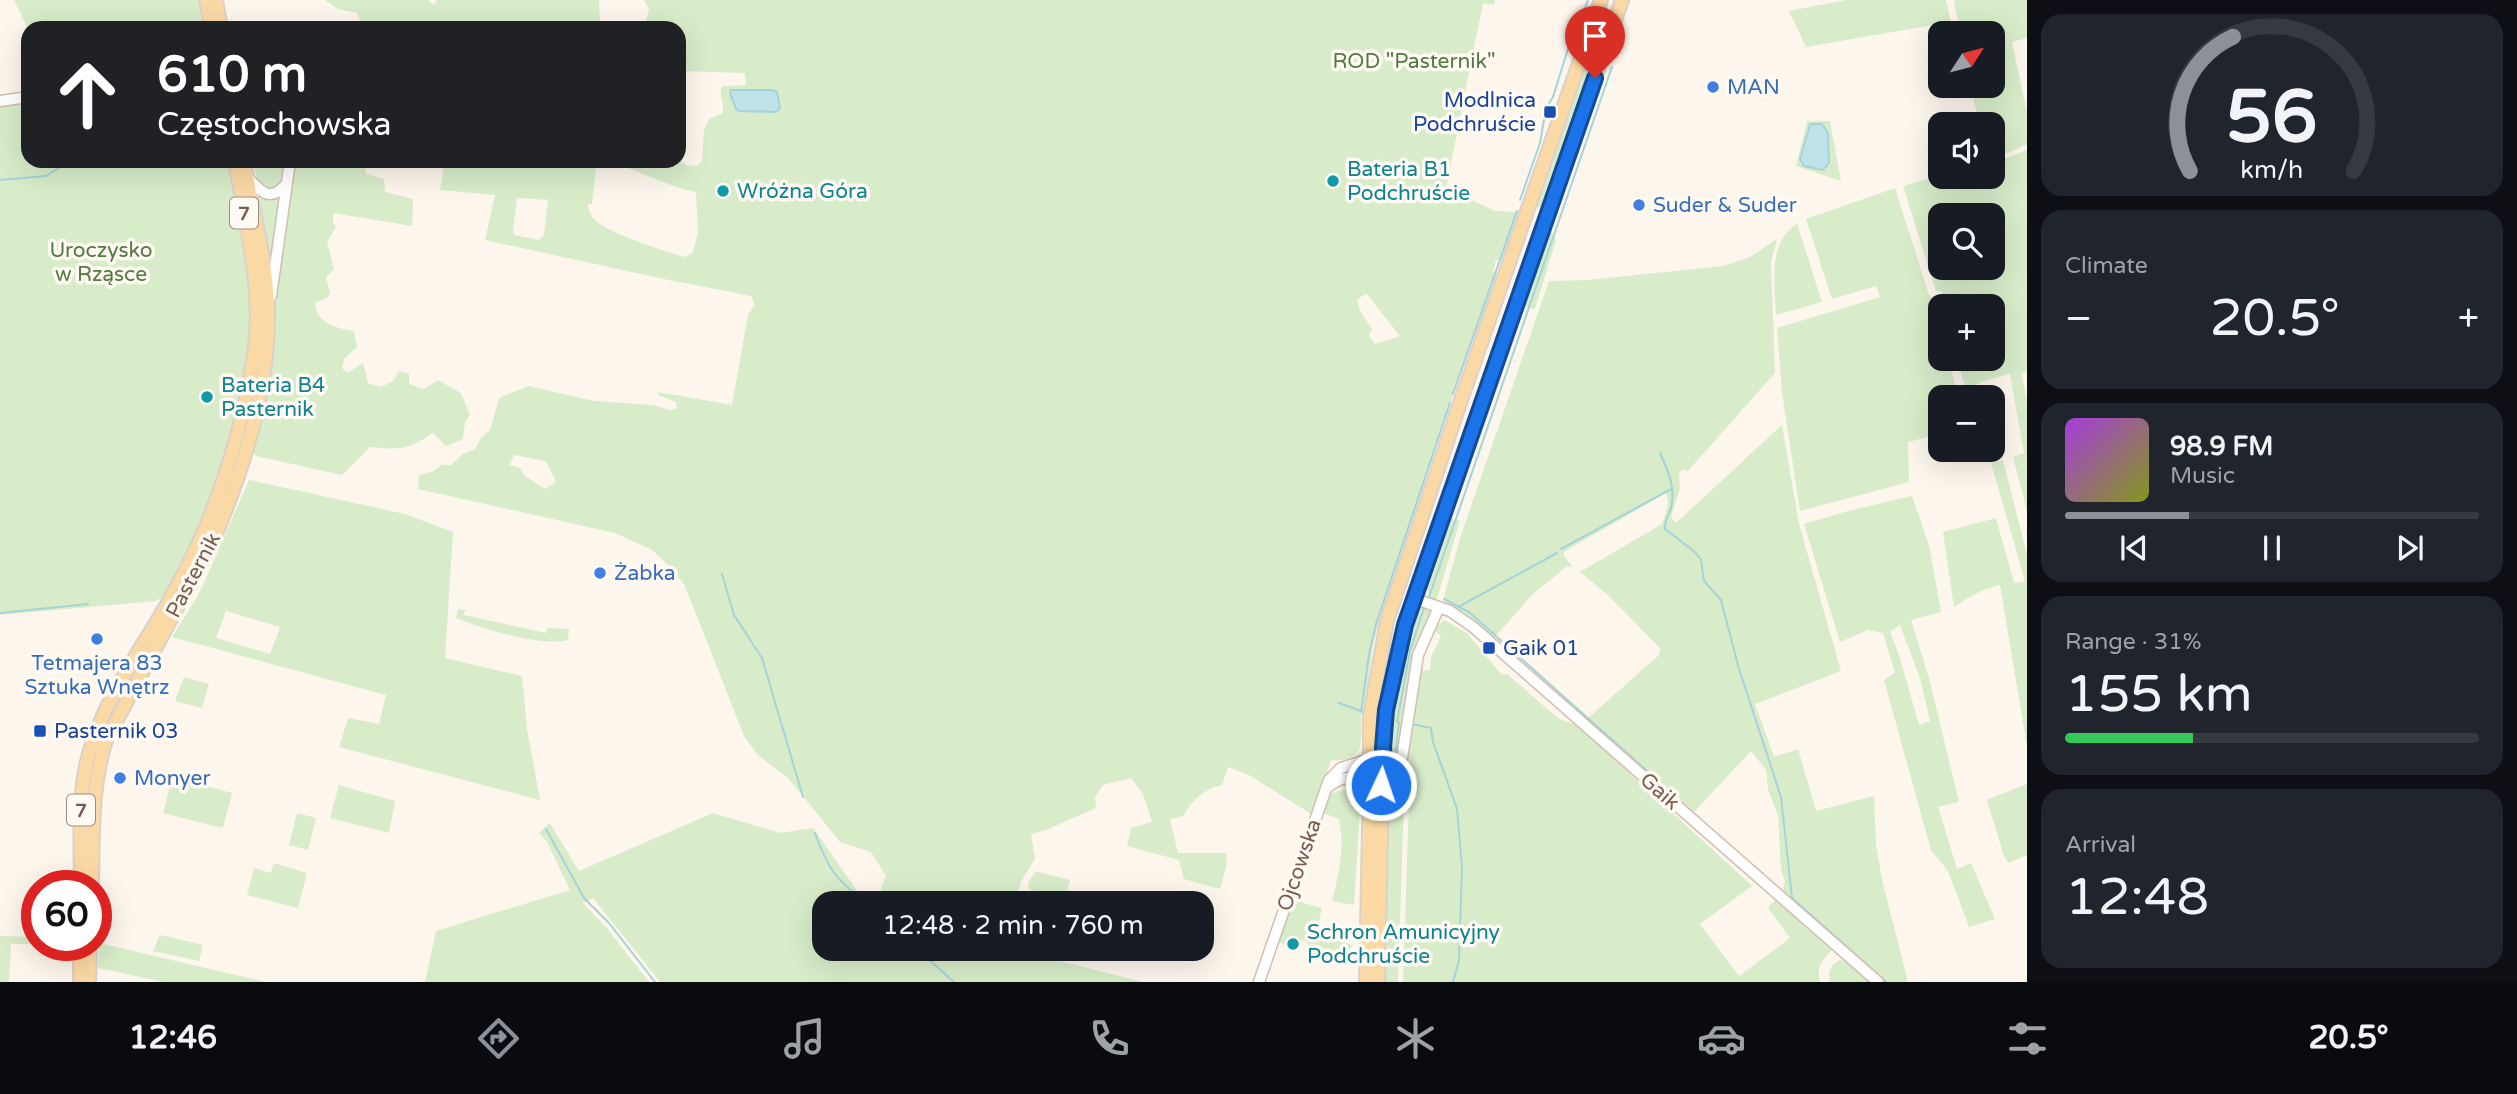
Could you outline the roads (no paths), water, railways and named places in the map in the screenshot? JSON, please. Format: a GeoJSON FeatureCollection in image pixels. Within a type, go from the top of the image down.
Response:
{"type":"FeatureCollection","features":[{"type":"Feature","properties":{"kind":"main road"},"geometry":{"type":"LineString","coordinates":[[206,0],[210,21]]}},
{"type":"Feature","properties":{"kind":"main road"},"geometry":{"type":"LineString","coordinates":[[216,0],[220,21]]}},
{"type":"Feature","properties":{"kind":"main road"},"geometry":{"type":"LineString","coordinates":[[1378,982],[1377,755],[1368,758],[1370,718],[1387,621],[1601,0]]}},
{"type":"Feature","properties":{"kind":"main road"},"geometry":{"type":"LineString","coordinates":[[1366,982],[1378,770],[1390,685],[1413,598],[1622,0]]}},
{"type":"Feature","properties":{"kind":"main road","name":"7"},"geometry":{"type":"LineString","coordinates":[[237,168],[257,261]]}},
{"type":"Feature","properties":{"kind":"main road","name":"7"},"geometry":{"type":"LineString","coordinates":[[245,168],[257,261]]}},
{"type":"Feature","properties":{"kind":"main road","name":"Pasternik"},"geometry":{"type":"LineString","coordinates":[[80,870],[83,785],[94,737],[187,568],[230,479],[256,408],[266,360],[268,310],[257,261]]}},
{"type":"Feature","properties":{"kind":"main road","name":"Pasternik"},"geometry":{"type":"LineString","coordinates":[[92,870],[94,794],[106,740],[213,541],[230,479],[253,361],[257,261]]}},
{"type":"Feature","properties":{"kind":"main road"},"geometry":{"type":"LineString","coordinates":[[1460,403],[1478,410]]}},
{"type":"Feature","properties":{"kind":"main road"},"geometry":{"type":"LineString","coordinates":[[80,961],[80,982]]}},
{"type":"Feature","properties":{"kind":"main road"},"geometry":{"type":"LineString","coordinates":[[89,982],[90,961]]}},
{"type":"Feature","properties":{"kind":"street"},"geometry":{"type":"LineString","coordinates":[[0,101],[21,98]]}},
{"type":"Feature","properties":{"kind":"street"},"geometry":{"type":"LineString","coordinates":[[268,310],[289,168]]}},
{"type":"Feature","properties":{"kind":"street"},"geometry":{"type":"LineString","coordinates":[[247,176],[259,190],[269,194],[279,192],[288,182]]}},
{"type":"Feature","properties":{"kind":"street","name":"Gaik"},"geometry":{"type":"LineString","coordinates":[[1413,598],[1439,607],[1473,626],[1878,982]]}},
{"type":"Feature","properties":{"kind":"street"},"geometry":{"type":"LineString","coordinates":[[1326,787],[1339,780],[1396,767],[1402,758],[1418,655],[1439,607]]}},
{"type":"Feature","properties":{"kind":"street","name":"Ojcowska"},"geometry":{"type":"LineString","coordinates":[[1258,982],[1326,787],[1334,774],[1368,758]]}},
{"type":"Feature","properties":{"kind":"water"},"geometry":{"type":"Polygon","coordinates":[[[731,90],[772,90],[777,92],[780,108],[776,112],[739,111],[731,90]]]}},
{"type":"Feature","properties":{"kind":"water"},"geometry":{"type":"Polygon","coordinates":[[[1810,124],[1822,124],[1828,133],[1829,163],[1823,170],[1804,166],[1800,159],[1810,124]]]}},
{"type":"Feature","properties":{"kind":"waterway"},"geometry":{"type":"LineString","coordinates":[[1585,8],[1588,0]]}},
{"type":"Feature","properties":{"kind":"waterway"},"geometry":{"type":"LineString","coordinates":[[1520,200],[1540,143],[1546,108],[1553,97],[1572,36],[1581,17]]}},
{"type":"Feature","properties":{"kind":"waterway"},"geometry":{"type":"LineString","coordinates":[[1429,597],[1612,67]]}},
{"type":"Feature","properties":{"kind":"waterway"},"geometry":{"type":"LineString","coordinates":[[0,180],[46,176],[59,168]]}},
{"type":"Feature","properties":{"kind":"waterway"},"geometry":{"type":"LineString","coordinates":[[1453,394],[1517,211]]}},
{"type":"Feature","properties":{"kind":"waterway"},"geometry":{"type":"LineString","coordinates":[[1361,712],[1376,624],[1450,403]]}},
{"type":"Feature","properties":{"kind":"waterway"},"geometry":{"type":"LineString","coordinates":[[1660,453],[1673,494],[1665,529],[1695,552],[1701,560],[1704,581],[1721,600],[1739,669],[1781,797],[1792,898],[1886,982]]}},
{"type":"Feature","properties":{"kind":"waterway"},"geometry":{"type":"LineString","coordinates":[[1561,549],[1673,488]]}},
{"type":"Feature","properties":{"kind":"waterway"},"geometry":{"type":"LineString","coordinates":[[1460,606],[1557,553]]}},
{"type":"Feature","properties":{"kind":"waterway"},"geometry":{"type":"LineString","coordinates":[[722,574],[734,615],[762,658],[803,797]]}},
{"type":"Feature","properties":{"kind":"waterway"},"geometry":{"type":"LineString","coordinates":[[1444,599],[1469,612],[1655,778]]}},
{"type":"Feature","properties":{"kind":"waterway"},"geometry":{"type":"LineString","coordinates":[[0,613],[88,604]]}},
{"type":"Feature","properties":{"kind":"waterway"},"geometry":{"type":"LineString","coordinates":[[1397,722],[1410,651],[1424,608]]}},
{"type":"Feature","properties":{"kind":"waterway"},"geometry":{"type":"LineString","coordinates":[[1339,703],[1364,712]]}},
{"type":"Feature","properties":{"kind":"waterway"},"geometry":{"type":"LineString","coordinates":[[1395,756],[1399,722]]}},
{"type":"Feature","properties":{"kind":"waterway"},"geometry":{"type":"LineString","coordinates":[[1412,724],[1431,728],[1433,742],[1457,809],[1462,867],[1459,960],[1453,982]]}},
{"type":"Feature","properties":{"kind":"waterway"},"geometry":{"type":"LineString","coordinates":[[546,829],[584,898],[609,923],[655,982]]}},
{"type":"Feature","properties":{"kind":"waterway"},"geometry":{"type":"LineString","coordinates":[[815,833],[834,872],[852,891]]}},
{"type":"Feature","properties":{"kind":"waterway"},"geometry":{"type":"LineString","coordinates":[[931,961],[954,982]]}},
{"type":"Feature","properties":{"kind":"place","name":"MAN"},"geometry":{"type":"Point","coordinates":[1713,87]}},
{"type":"Feature","properties":{"kind":"place","name":"Modlnica Podchruście"},"geometry":{"type":"Point","coordinates":[1550,112]}},
{"type":"Feature","properties":{"kind":"place","name":"Bateria B1 Podchruście"},"geometry":{"type":"Point","coordinates":[1333,181]}},
{"type":"Feature","properties":{"kind":"place","name":"Wróżna Góra"},"geometry":{"type":"Point","coordinates":[723,191]}},
{"type":"Feature","properties":{"kind":"place","name":"Suder & Suder"},"geometry":{"type":"Point","coordinates":[1639,205]}},
{"type":"Feature","properties":{"kind":"place","name":"Bateria B4 Pasternik"},"geometry":{"type":"Point","coordinates":[207,397]}},
{"type":"Feature","properties":{"kind":"place","name":"Żabka"},"geometry":{"type":"Point","coordinates":[600,573]}},
{"type":"Feature","properties":{"kind":"place","name":"Tetmajera 83 Sztuka Wnętrz"},"geometry":{"type":"Point","coordinates":[97,639]}},
{"type":"Feature","properties":{"kind":"place","name":"Gaik 01"},"geometry":{"type":"Point","coordinates":[1489,648]}},
{"type":"Feature","properties":{"kind":"place","name":"Pasternik 03"},"geometry":{"type":"Point","coordinates":[40,731]}},
{"type":"Feature","properties":{"kind":"place","name":"Monyer"},"geometry":{"type":"Point","coordinates":[120,778]}},
{"type":"Feature","properties":{"kind":"place","name":"Schron Amunicyjny Podchruście"},"geometry":{"type":"Point","coordinates":[1293,944]}},
{"type":"Feature","properties":{"kind":"park label","name":"ROD \"Pasternik\""},"geometry":{"type":"Point","coordinates":[1414,61]}},
{"type":"Feature","properties":{"kind":"park label","name":"Uroczysko w Rząsce"},"geometry":{"type":"Point","coordinates":[101,262]}}]}
